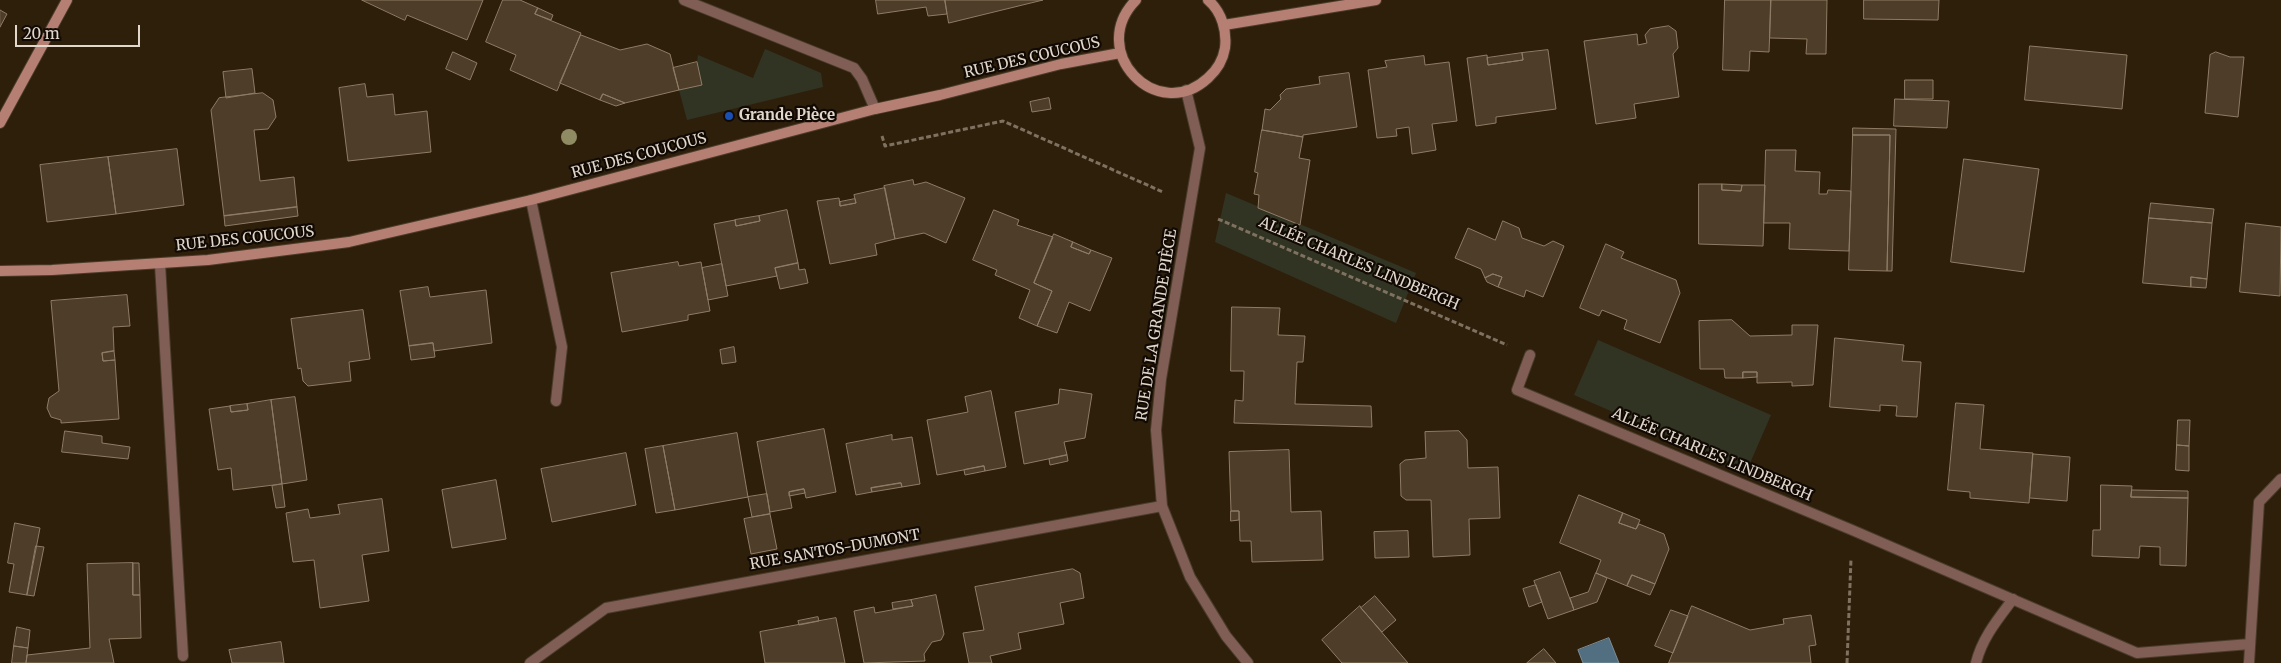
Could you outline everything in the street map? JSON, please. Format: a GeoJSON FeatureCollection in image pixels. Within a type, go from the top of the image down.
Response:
{"type":"FeatureCollection","features":[{"type":"Feature","properties":{"kind":"street"},"geometry":{"type":"LineString","coordinates":[[0,124],[67,0]]}},
{"type":"Feature","properties":{"kind":"street"},"geometry":{"type":"LineString","coordinates":[[684,0],[854,68],[862,79],[875,109]]}},
{"type":"Feature","properties":{"kind":"street"},"geometry":{"type":"LineString","coordinates":[[1136,0],[1128,9],[1121,24],[1118,36],[1120,53],[1132,74],[1148,87],[1169,93],[1186,90],[1203,83],[1219,65],[1225,47],[1224,25],[1218,12],[1208,0]]}},
{"type":"Feature","properties":{"kind":"street"},"geometry":{"type":"LineString","coordinates":[[1224,25],[1376,0]]}},
{"type":"Feature","properties":{"kind":"street","name":"RUE DES COUCOUS"},"geometry":{"type":"LineString","coordinates":[[0,271],[160,264],[208,260],[349,242],[532,200],[875,109],[940,95],[1061,64],[1120,53]]}},
{"type":"Feature","properties":{"kind":"street","name":"RUE DE LA GRANDE PIÈCE"},"geometry":{"type":"LineString","coordinates":[[1186,90],[1200,148],[1160,379],[1156,430],[1162,506],[1190,577],[1226,636],[1248,663]]}},
{"type":"Feature","properties":{"kind":"street"},"geometry":{"type":"LineString","coordinates":[[532,200],[562,347],[556,401]]}},
{"type":"Feature","properties":{"kind":"street","name":"RUE DES COUCOUS"},"geometry":{"type":"LineString","coordinates":[[160,264],[183,656]]}},
{"type":"Feature","properties":{"kind":"street","name":"ALLÉE CHARLES LINDBERGH"},"geometry":{"type":"LineString","coordinates":[[1530,355],[1517,390],[1852,530],[2137,653],[2250,644]]}},
{"type":"Feature","properties":{"kind":"street"},"geometry":{"type":"LineString","coordinates":[[2250,663],[2259,502],[2281,479]]}},
{"type":"Feature","properties":{"kind":"street","name":"RUE SANTOS-DUMONT"},"geometry":{"type":"LineString","coordinates":[[530,663],[606,608],[1162,506]]}},
{"type":"Feature","properties":{"kind":"street"},"geometry":{"type":"LineString","coordinates":[[1976,663],[1979,652],[1995,622],[2013,599]]}},
{"type":"Feature","properties":{"kind":"path"},"geometry":{"type":"LineString","coordinates":[[875,109],[885,146],[1003,121],[1163,192]]}},
{"type":"Feature","properties":{"kind":"path","name":"ALLÉE CHARLES LINDBERGH"},"geometry":{"type":"LineString","coordinates":[[1218,219],[1530,355]]}},
{"type":"Feature","properties":{"kind":"path"},"geometry":{"type":"LineString","coordinates":[[1848,663],[1852,530]]}},
{"type":"Feature","properties":{"kind":"green space"},"geometry":{"type":"Polygon","coordinates":[[[765,49],[821,73],[823,87],[687,120],[679,90],[701,84],[697,62],[698,55],[753,78],[765,49]]]}},
{"type":"Feature","properties":{"kind":"green space"},"geometry":{"type":"Polygon","coordinates":[[[1226,193],[1416,273],[1396,323],[1215,242],[1226,193]]]}},
{"type":"Feature","properties":{"kind":"green space"},"geometry":{"type":"Polygon","coordinates":[[[1598,340],[1771,415],[1747,470],[1574,395],[1598,340]]]}},
{"type":"Feature","properties":{"kind":"water"},"geometry":{"type":"Polygon","coordinates":[[[1609,638],[1619,663],[1583,663],[1578,650],[1609,638]]]}},
{"type":"Feature","properties":{"kind":"building"},"geometry":{"type":"Polygon","coordinates":[[[362,0],[483,0],[467,40],[407,15],[405,20],[362,0]]]}},
{"type":"Feature","properties":{"kind":"building"},"geometry":{"type":"Polygon","coordinates":[[[503,0],[520,0],[538,8],[535,14],[581,33],[557,91],[510,70],[516,55],[486,42],[503,0]]]}},
{"type":"Feature","properties":{"kind":"building"},"geometry":{"type":"Polygon","coordinates":[[[876,0],[945,0],[947,14],[928,16],[926,7],[878,14],[876,0]]]}},
{"type":"Feature","properties":{"kind":"building"},"geometry":{"type":"Polygon","coordinates":[[[945,0],[1043,0],[949,23],[945,0]]]}},
{"type":"Feature","properties":{"kind":"building"},"geometry":{"type":"Polygon","coordinates":[[[1725,0],[1771,0],[1769,52],[1750,51],[1749,71],[1723,70],[1725,0]]]}},
{"type":"Feature","properties":{"kind":"building"},"geometry":{"type":"Polygon","coordinates":[[[1771,0],[1827,0],[1826,54],[1806,54],[1807,39],[1770,38],[1771,0]]]}},
{"type":"Feature","properties":{"kind":"building"},"geometry":{"type":"Polygon","coordinates":[[[1864,0],[1939,0],[1938,20],[1864,19],[1864,0]]]}},
{"type":"Feature","properties":{"kind":"building"},"geometry":{"type":"Polygon","coordinates":[[[538,8],[553,15],[551,20],[535,14],[538,8]]]}},
{"type":"Feature","properties":{"kind":"building"},"geometry":{"type":"Polygon","coordinates":[[[0,10],[7,14],[0,27],[0,10]]]}},
{"type":"Feature","properties":{"kind":"building"},"geometry":{"type":"Polygon","coordinates":[[[1669,26],[1676,31],[1678,48],[1673,54],[1679,97],[1634,104],[1636,118],[1596,124],[1584,41],[1637,34],[1638,45],[1647,43],[1645,35],[1650,29],[1669,26]]]}},
{"type":"Feature","properties":{"kind":"building"},"geometry":{"type":"Polygon","coordinates":[[[581,35],[620,50],[647,44],[670,54],[679,90],[625,103],[603,94],[600,100],[560,83],[581,35]]]}},
{"type":"Feature","properties":{"kind":"building"},"geometry":{"type":"Polygon","coordinates":[[[2030,46],[2127,55],[2122,109],[2025,100],[2030,46]]]}},
{"type":"Feature","properties":{"kind":"building"},"geometry":{"type":"Polygon","coordinates":[[[1548,50],[1556,109],[1496,117],[1496,123],[1476,126],[1467,58],[1487,55],[1488,65],[1523,60],[1522,53],[1548,50]]]}},
{"type":"Feature","properties":{"kind":"building"},"geometry":{"type":"Polygon","coordinates":[[[453,52],[477,63],[470,80],[446,69],[453,52]]]}},
{"type":"Feature","properties":{"kind":"building"},"geometry":{"type":"Polygon","coordinates":[[[2216,52],[2230,57],[2244,57],[2238,117],[2205,113],[2210,55],[2216,52]]]}},
{"type":"Feature","properties":{"kind":"building"},"geometry":{"type":"Polygon","coordinates":[[[1522,53],[1523,60],[1488,65],[1487,58],[1522,53]]]}},
{"type":"Feature","properties":{"kind":"building"},"geometry":{"type":"Polygon","coordinates":[[[1424,56],[1425,65],[1449,62],[1457,121],[1432,124],[1436,150],[1412,154],[1409,127],[1396,129],[1397,136],[1377,138],[1368,70],[1387,67],[1385,61],[1424,56]]]}},
{"type":"Feature","properties":{"kind":"building"},"geometry":{"type":"Polygon","coordinates":[[[697,62],[702,85],[679,90],[673,68],[697,62]]]}},
{"type":"Feature","properties":{"kind":"building"},"geometry":{"type":"Polygon","coordinates":[[[252,69],[255,93],[226,98],[223,72],[252,69]]]}},
{"type":"Feature","properties":{"kind":"building"},"geometry":{"type":"Polygon","coordinates":[[[1349,73],[1357,127],[1303,135],[1303,137],[1262,130],[1265,109],[1270,110],[1281,99],[1280,95],[1286,89],[1320,84],[1319,77],[1349,73]]]}},
{"type":"Feature","properties":{"kind":"building"},"geometry":{"type":"Polygon","coordinates":[[[1905,80],[1933,80],[1933,99],[1905,99],[1905,80]]]}},
{"type":"Feature","properties":{"kind":"building"},"geometry":{"type":"Polygon","coordinates":[[[365,84],[367,97],[393,94],[395,115],[427,111],[431,152],[348,161],[339,88],[365,84]]]}},
{"type":"Feature","properties":{"kind":"building"},"geometry":{"type":"Polygon","coordinates":[[[263,93],[273,100],[276,117],[268,129],[254,130],[260,181],[294,177],[297,207],[224,216],[211,110],[219,98],[263,93]]]}},
{"type":"Feature","properties":{"kind":"building"},"geometry":{"type":"Polygon","coordinates":[[[603,94],[625,103],[616,106],[600,100],[603,94]]]}},
{"type":"Feature","properties":{"kind":"building"},"geometry":{"type":"Polygon","coordinates":[[[1049,98],[1051,109],[1032,112],[1030,102],[1049,98]]]}},
{"type":"Feature","properties":{"kind":"building"},"geometry":{"type":"Polygon","coordinates":[[[1895,99],[1949,101],[1947,128],[1894,126],[1895,99]]]}},
{"type":"Feature","properties":{"kind":"building"},"geometry":{"type":"Polygon","coordinates":[[[1853,128],[1896,129],[1892,271],[1887,271],[1890,135],[1853,135],[1853,128]]]}},
{"type":"Feature","properties":{"kind":"building"},"geometry":{"type":"Polygon","coordinates":[[[1262,130],[1303,137],[1299,158],[1310,160],[1300,225],[1258,208],[1259,195],[1254,194],[1258,173],[1255,172],[1262,130]]]}},
{"type":"Feature","properties":{"kind":"building"},"geometry":{"type":"Polygon","coordinates":[[[1853,135],[1890,135],[1887,271],[1849,270],[1853,135]]]}},
{"type":"Feature","properties":{"kind":"building"},"geometry":{"type":"Polygon","coordinates":[[[177,149],[184,205],[116,214],[108,157],[177,149]]]}},
{"type":"Feature","properties":{"kind":"building"},"geometry":{"type":"Polygon","coordinates":[[[1766,150],[1796,150],[1795,171],[1820,172],[1819,194],[1827,194],[1828,190],[1851,191],[1849,251],[1789,249],[1790,223],[1764,223],[1766,150]]]}},
{"type":"Feature","properties":{"kind":"building"},"geometry":{"type":"Polygon","coordinates":[[[108,157],[116,214],[47,222],[40,165],[108,157]]]}},
{"type":"Feature","properties":{"kind":"building"},"geometry":{"type":"Polygon","coordinates":[[[1964,159],[2039,169],[2024,272],[1951,262],[1964,159]]]}},
{"type":"Feature","properties":{"kind":"building"},"geometry":{"type":"Polygon","coordinates":[[[913,180],[914,185],[926,182],[965,198],[946,243],[924,233],[895,239],[884,186],[913,180]]]}},
{"type":"Feature","properties":{"kind":"building"},"geometry":{"type":"Polygon","coordinates":[[[1699,184],[1722,184],[1722,190],[1741,191],[1742,185],[1765,185],[1763,246],[1699,244],[1699,184]]]}},
{"type":"Feature","properties":{"kind":"building"},"geometry":{"type":"Polygon","coordinates":[[[1722,184],[1742,185],[1741,191],[1722,190],[1722,184]]]}},
{"type":"Feature","properties":{"kind":"building"},"geometry":{"type":"Polygon","coordinates":[[[885,188],[895,239],[875,244],[877,255],[830,264],[817,201],[839,198],[840,206],[856,203],[854,195],[885,188]]]}},
{"type":"Feature","properties":{"kind":"building"},"geometry":{"type":"Polygon","coordinates":[[[855,199],[856,203],[840,206],[840,202],[855,199]]]}},
{"type":"Feature","properties":{"kind":"building"},"geometry":{"type":"Polygon","coordinates":[[[2151,203],[2214,209],[2212,223],[2149,218],[2151,203]]]}},
{"type":"Feature","properties":{"kind":"building"},"geometry":{"type":"Polygon","coordinates":[[[297,207],[298,216],[225,226],[224,216],[297,207]]]}},
{"type":"Feature","properties":{"kind":"building"},"geometry":{"type":"Polygon","coordinates":[[[787,210],[798,263],[775,268],[777,276],[726,286],[714,224],[735,220],[736,226],[760,221],[759,216],[787,210]]]}},
{"type":"Feature","properties":{"kind":"building"},"geometry":{"type":"Polygon","coordinates":[[[994,210],[1019,220],[1017,225],[1053,237],[1034,283],[1052,291],[1037,326],[1019,318],[1030,290],[995,275],[997,270],[973,260],[994,210]]]}},
{"type":"Feature","properties":{"kind":"building"},"geometry":{"type":"Polygon","coordinates":[[[759,216],[760,221],[736,226],[735,220],[759,216]]]}},
{"type":"Feature","properties":{"kind":"building"},"geometry":{"type":"Polygon","coordinates":[[[2149,218],[2212,223],[2207,279],[2191,277],[2191,287],[2143,283],[2149,218]]]}},
{"type":"Feature","properties":{"kind":"building"},"geometry":{"type":"Polygon","coordinates":[[[1503,221],[1519,228],[1522,238],[1544,246],[1553,241],[1564,246],[1543,297],[1526,290],[1524,297],[1498,287],[1502,277],[1493,274],[1485,278],[1481,269],[1455,258],[1468,228],[1495,240],[1503,221]]]}},
{"type":"Feature","properties":{"kind":"building"},"geometry":{"type":"Polygon","coordinates":[[[2246,223],[2281,227],[2280,296],[2240,292],[2246,223]]]}},
{"type":"Feature","properties":{"kind":"building"},"geometry":{"type":"Polygon","coordinates":[[[1054,234],[1073,242],[1071,247],[1089,254],[1091,250],[1112,258],[1090,311],[1069,302],[1057,333],[1037,326],[1052,291],[1034,283],[1054,234]]]}},
{"type":"Feature","properties":{"kind":"building"},"geometry":{"type":"Polygon","coordinates":[[[1073,242],[1091,250],[1089,254],[1071,247],[1073,242]]]}},
{"type":"Feature","properties":{"kind":"building"},"geometry":{"type":"Polygon","coordinates":[[[1606,244],[1624,252],[1621,258],[1676,280],[1680,293],[1660,343],[1624,329],[1627,320],[1602,310],[1599,316],[1580,308],[1606,244]]]}},
{"type":"Feature","properties":{"kind":"building"},"geometry":{"type":"Polygon","coordinates":[[[678,262],[679,266],[701,262],[710,311],[688,315],[688,320],[622,332],[611,273],[678,262]]]}},
{"type":"Feature","properties":{"kind":"building"},"geometry":{"type":"Polygon","coordinates":[[[798,263],[799,270],[805,269],[808,283],[780,289],[775,268],[798,263]]]}},
{"type":"Feature","properties":{"kind":"building"},"geometry":{"type":"Polygon","coordinates":[[[722,264],[728,296],[708,300],[702,268],[722,264]]]}},
{"type":"Feature","properties":{"kind":"building"},"geometry":{"type":"Polygon","coordinates":[[[1493,274],[1502,277],[1498,287],[1487,282],[1485,278],[1493,274]]]}},
{"type":"Feature","properties":{"kind":"building"},"geometry":{"type":"Polygon","coordinates":[[[2191,277],[2207,279],[2206,288],[2191,287],[2191,277]]]}},
{"type":"Feature","properties":{"kind":"building"},"geometry":{"type":"Polygon","coordinates":[[[428,287],[430,297],[486,290],[492,343],[434,351],[433,343],[409,346],[400,291],[428,287]]]}},
{"type":"Feature","properties":{"kind":"building"},"geometry":{"type":"Polygon","coordinates":[[[127,295],[130,326],[113,327],[114,351],[102,353],[103,361],[115,360],[119,419],[61,423],[61,420],[51,417],[47,408],[49,398],[59,391],[51,301],[127,295]]]}},
{"type":"Feature","properties":{"kind":"building"},"geometry":{"type":"Polygon","coordinates":[[[1232,307],[1280,308],[1278,335],[1305,336],[1303,362],[1297,362],[1295,404],[1371,406],[1372,427],[1234,423],[1235,400],[1243,401],[1244,371],[1231,371],[1232,307]]]}},
{"type":"Feature","properties":{"kind":"building"},"geometry":{"type":"Polygon","coordinates":[[[363,310],[370,359],[349,362],[351,381],[308,386],[303,381],[301,368],[298,369],[291,319],[363,310]]]}},
{"type":"Feature","properties":{"kind":"building"},"geometry":{"type":"Polygon","coordinates":[[[1732,320],[1750,336],[1792,335],[1792,325],[1818,325],[1813,385],[1792,386],[1792,382],[1757,383],[1757,372],[1743,372],[1743,378],[1725,378],[1724,369],[1700,369],[1699,321],[1732,320]]]}},
{"type":"Feature","properties":{"kind":"building"},"geometry":{"type":"Polygon","coordinates":[[[1835,338],[1904,345],[1902,361],[1921,362],[1917,417],[1896,416],[1897,406],[1880,405],[1880,411],[1830,407],[1835,338]]]}},
{"type":"Feature","properties":{"kind":"building"},"geometry":{"type":"Polygon","coordinates":[[[433,343],[435,357],[411,360],[409,346],[433,343]]]}},
{"type":"Feature","properties":{"kind":"building"},"geometry":{"type":"Polygon","coordinates":[[[734,347],[736,362],[722,364],[720,350],[734,347]]]}},
{"type":"Feature","properties":{"kind":"building"},"geometry":{"type":"Polygon","coordinates":[[[114,351],[115,360],[103,361],[102,353],[114,351]]]}},
{"type":"Feature","properties":{"kind":"building"},"geometry":{"type":"Polygon","coordinates":[[[1743,372],[1757,372],[1757,377],[1743,378],[1743,372]]]}},
{"type":"Feature","properties":{"kind":"building"},"geometry":{"type":"Polygon","coordinates":[[[1060,389],[1092,394],[1085,438],[1064,442],[1067,455],[1024,464],[1015,412],[1058,404],[1060,389]]]}},
{"type":"Feature","properties":{"kind":"building"},"geometry":{"type":"Polygon","coordinates":[[[991,391],[1006,467],[985,471],[984,466],[937,475],[927,420],[968,412],[965,397],[991,391]]]}},
{"type":"Feature","properties":{"kind":"building"},"geometry":{"type":"Polygon","coordinates":[[[295,397],[307,480],[282,484],[271,400],[295,397]]]}},
{"type":"Feature","properties":{"kind":"building"},"geometry":{"type":"Polygon","coordinates":[[[271,400],[282,484],[233,490],[231,468],[218,470],[209,409],[230,406],[231,412],[248,410],[247,404],[271,400]]]}},
{"type":"Feature","properties":{"kind":"building"},"geometry":{"type":"Polygon","coordinates":[[[1956,403],[1984,405],[1980,449],[2033,453],[2029,503],[1970,498],[1970,492],[1948,490],[1956,403]]]}},
{"type":"Feature","properties":{"kind":"building"},"geometry":{"type":"Polygon","coordinates":[[[247,404],[248,410],[231,412],[230,406],[247,404]]]}},
{"type":"Feature","properties":{"kind":"building"},"geometry":{"type":"Polygon","coordinates":[[[2178,420],[2190,420],[2189,446],[2177,445],[2178,420]]]}},
{"type":"Feature","properties":{"kind":"building"},"geometry":{"type":"Polygon","coordinates":[[[824,429],[836,492],[806,498],[804,489],[789,492],[792,508],[770,512],[757,442],[824,429]]]}},
{"type":"Feature","properties":{"kind":"building"},"geometry":{"type":"Polygon","coordinates":[[[65,431],[102,436],[102,443],[130,447],[128,459],[62,452],[65,431]]]}},
{"type":"Feature","properties":{"kind":"building"},"geometry":{"type":"Polygon","coordinates":[[[1459,431],[1467,440],[1468,468],[1498,467],[1500,518],[1469,519],[1470,555],[1433,557],[1431,500],[1406,500],[1401,496],[1400,464],[1405,460],[1426,458],[1425,432],[1459,431]]]}},
{"type":"Feature","properties":{"kind":"building"},"geometry":{"type":"Polygon","coordinates":[[[737,433],[748,497],[675,510],[663,446],[737,433]]]}},
{"type":"Feature","properties":{"kind":"building"},"geometry":{"type":"Polygon","coordinates":[[[892,435],[892,440],[912,437],[920,484],[902,487],[901,483],[871,488],[872,492],[856,495],[846,444],[892,435]]]}},
{"type":"Feature","properties":{"kind":"building"},"geometry":{"type":"Polygon","coordinates":[[[2177,445],[2189,446],[2189,471],[2176,470],[2177,445]]]}},
{"type":"Feature","properties":{"kind":"building"},"geometry":{"type":"Polygon","coordinates":[[[663,446],[675,510],[656,513],[645,449],[663,446]]]}},
{"type":"Feature","properties":{"kind":"building"},"geometry":{"type":"Polygon","coordinates":[[[1289,450],[1291,512],[1321,511],[1323,560],[1252,562],[1251,541],[1240,541],[1239,511],[1231,511],[1229,452],[1289,450]]]}},
{"type":"Feature","properties":{"kind":"building"},"geometry":{"type":"Polygon","coordinates":[[[626,453],[636,505],[552,522],[541,469],[626,453]]]}},
{"type":"Feature","properties":{"kind":"building"},"geometry":{"type":"Polygon","coordinates":[[[2033,454],[2070,457],[2067,501],[2030,498],[2033,454]]]}},
{"type":"Feature","properties":{"kind":"building"},"geometry":{"type":"Polygon","coordinates":[[[1067,455],[1068,461],[1050,465],[1049,459],[1067,455]]]}},
{"type":"Feature","properties":{"kind":"building"},"geometry":{"type":"Polygon","coordinates":[[[984,466],[985,471],[965,475],[964,470],[984,466]]]}},
{"type":"Feature","properties":{"kind":"building"},"geometry":{"type":"Polygon","coordinates":[[[496,480],[506,539],[452,548],[442,490],[496,480]]]}},
{"type":"Feature","properties":{"kind":"building"},"geometry":{"type":"Polygon","coordinates":[[[901,483],[902,487],[872,492],[871,488],[901,483]]]}},
{"type":"Feature","properties":{"kind":"building"},"geometry":{"type":"Polygon","coordinates":[[[282,484],[285,507],[276,508],[272,486],[282,484]]]}},
{"type":"Feature","properties":{"kind":"building"},"geometry":{"type":"Polygon","coordinates":[[[2101,485],[2132,486],[2131,497],[2188,498],[2186,566],[2160,565],[2160,547],[2140,546],[2139,558],[2092,556],[2093,530],[2100,530],[2101,485]]]}},
{"type":"Feature","properties":{"kind":"building"},"geometry":{"type":"Polygon","coordinates":[[[804,489],[805,493],[789,496],[789,492],[804,489]]]}},
{"type":"Feature","properties":{"kind":"building"},"geometry":{"type":"Polygon","coordinates":[[[2132,490],[2188,491],[2188,498],[2131,497],[2132,490]]]}},
{"type":"Feature","properties":{"kind":"building"},"geometry":{"type":"Polygon","coordinates":[[[767,494],[770,514],[752,517],[748,497],[767,494]]]}},
{"type":"Feature","properties":{"kind":"building"},"geometry":{"type":"Polygon","coordinates":[[[1579,495],[1623,513],[1619,523],[1636,529],[1639,524],[1664,534],[1669,549],[1655,584],[1632,575],[1627,586],[1596,573],[1601,560],[1560,543],[1579,495]]]}},
{"type":"Feature","properties":{"kind":"building"},"geometry":{"type":"Polygon","coordinates":[[[382,499],[389,551],[362,555],[369,601],[320,608],[314,560],[293,562],[286,513],[308,509],[310,518],[340,514],[338,505],[382,499]]]}},
{"type":"Feature","properties":{"kind":"building"},"geometry":{"type":"Polygon","coordinates":[[[1231,511],[1239,511],[1239,520],[1231,521],[1231,511]]]}},
{"type":"Feature","properties":{"kind":"building"},"geometry":{"type":"Polygon","coordinates":[[[1623,513],[1640,520],[1636,529],[1619,523],[1623,513]]]}},
{"type":"Feature","properties":{"kind":"building"},"geometry":{"type":"Polygon","coordinates":[[[770,514],[777,549],[751,554],[744,519],[770,514]]]}},
{"type":"Feature","properties":{"kind":"building"},"geometry":{"type":"Polygon","coordinates":[[[15,523],[40,528],[27,595],[9,592],[14,564],[8,563],[15,523]]]}},
{"type":"Feature","properties":{"kind":"building"},"geometry":{"type":"Polygon","coordinates":[[[1408,531],[1409,557],[1375,558],[1374,532],[1408,531]]]}},
{"type":"Feature","properties":{"kind":"building"},"geometry":{"type":"Polygon","coordinates":[[[36,546],[44,547],[34,596],[27,595],[36,546]]]}},
{"type":"Feature","properties":{"kind":"building"},"geometry":{"type":"Polygon","coordinates":[[[133,563],[133,595],[140,595],[141,638],[109,639],[114,663],[26,663],[27,655],[90,648],[87,564],[133,563]]]}},
{"type":"Feature","properties":{"kind":"building"},"geometry":{"type":"Polygon","coordinates":[[[133,563],[139,563],[140,595],[133,595],[133,563]]]}},
{"type":"Feature","properties":{"kind":"building"},"geometry":{"type":"Polygon","coordinates":[[[1073,569],[1080,573],[1084,598],[1060,603],[1064,624],[1018,633],[1021,649],[990,656],[992,663],[969,663],[963,633],[984,630],[975,587],[1073,569]]]}},
{"type":"Feature","properties":{"kind":"building"},"geometry":{"type":"Polygon","coordinates":[[[1560,572],[1574,610],[1548,619],[1534,581],[1560,572]]]}},
{"type":"Feature","properties":{"kind":"building"},"geometry":{"type":"Polygon","coordinates":[[[1596,573],[1607,578],[1597,602],[1574,610],[1570,598],[1588,592],[1596,573]]]}},
{"type":"Feature","properties":{"kind":"building"},"geometry":{"type":"Polygon","coordinates":[[[1632,575],[1655,584],[1650,595],[1627,586],[1632,575]]]}},
{"type":"Feature","properties":{"kind":"building"},"geometry":{"type":"Polygon","coordinates":[[[1536,585],[1542,602],[1529,607],[1523,589],[1536,585]]]}},
{"type":"Feature","properties":{"kind":"building"},"geometry":{"type":"Polygon","coordinates":[[[936,595],[944,634],[941,640],[932,642],[924,654],[925,661],[864,663],[854,611],[874,607],[875,613],[913,606],[911,600],[936,595]]]}},
{"type":"Feature","properties":{"kind":"building"},"geometry":{"type":"Polygon","coordinates":[[[1375,596],[1396,620],[1382,632],[1361,608],[1375,596]]]}},
{"type":"Feature","properties":{"kind":"building"},"geometry":{"type":"Polygon","coordinates":[[[911,600],[913,606],[893,609],[892,603],[911,600]]]}},
{"type":"Feature","properties":{"kind":"building"},"geometry":{"type":"Polygon","coordinates":[[[1360,606],[1408,663],[1342,663],[1322,640],[1360,606]]]}},
{"type":"Feature","properties":{"kind":"building"},"geometry":{"type":"Polygon","coordinates":[[[1692,606],[1750,630],[1784,624],[1783,619],[1811,615],[1816,645],[1809,646],[1811,663],[1669,663],[1692,606]]]}},
{"type":"Feature","properties":{"kind":"building"},"geometry":{"type":"Polygon","coordinates":[[[1671,610],[1688,616],[1673,653],[1655,646],[1671,610]]]}},
{"type":"Feature","properties":{"kind":"building"},"geometry":{"type":"Polygon","coordinates":[[[818,617],[819,621],[799,625],[798,621],[818,617]]]}},
{"type":"Feature","properties":{"kind":"building"},"geometry":{"type":"Polygon","coordinates":[[[836,618],[845,663],[765,663],[760,632],[836,618]]]}},
{"type":"Feature","properties":{"kind":"building"},"geometry":{"type":"Polygon","coordinates":[[[17,627],[30,630],[28,648],[14,646],[17,627]]]}},
{"type":"Feature","properties":{"kind":"building"},"geometry":{"type":"Polygon","coordinates":[[[281,642],[284,663],[232,663],[229,650],[281,642]]]}},
{"type":"Feature","properties":{"kind":"building"},"geometry":{"type":"Polygon","coordinates":[[[14,646],[28,648],[26,663],[12,663],[14,646]]]}},
{"type":"Feature","properties":{"kind":"building"},"geometry":{"type":"Polygon","coordinates":[[[1544,649],[1556,663],[1527,663],[1544,649]]]}},
{"type":"Feature","properties":{"kind":"place","name":"Grande Pièce"},"geometry":{"type":"Point","coordinates":[729,116]}}]}
